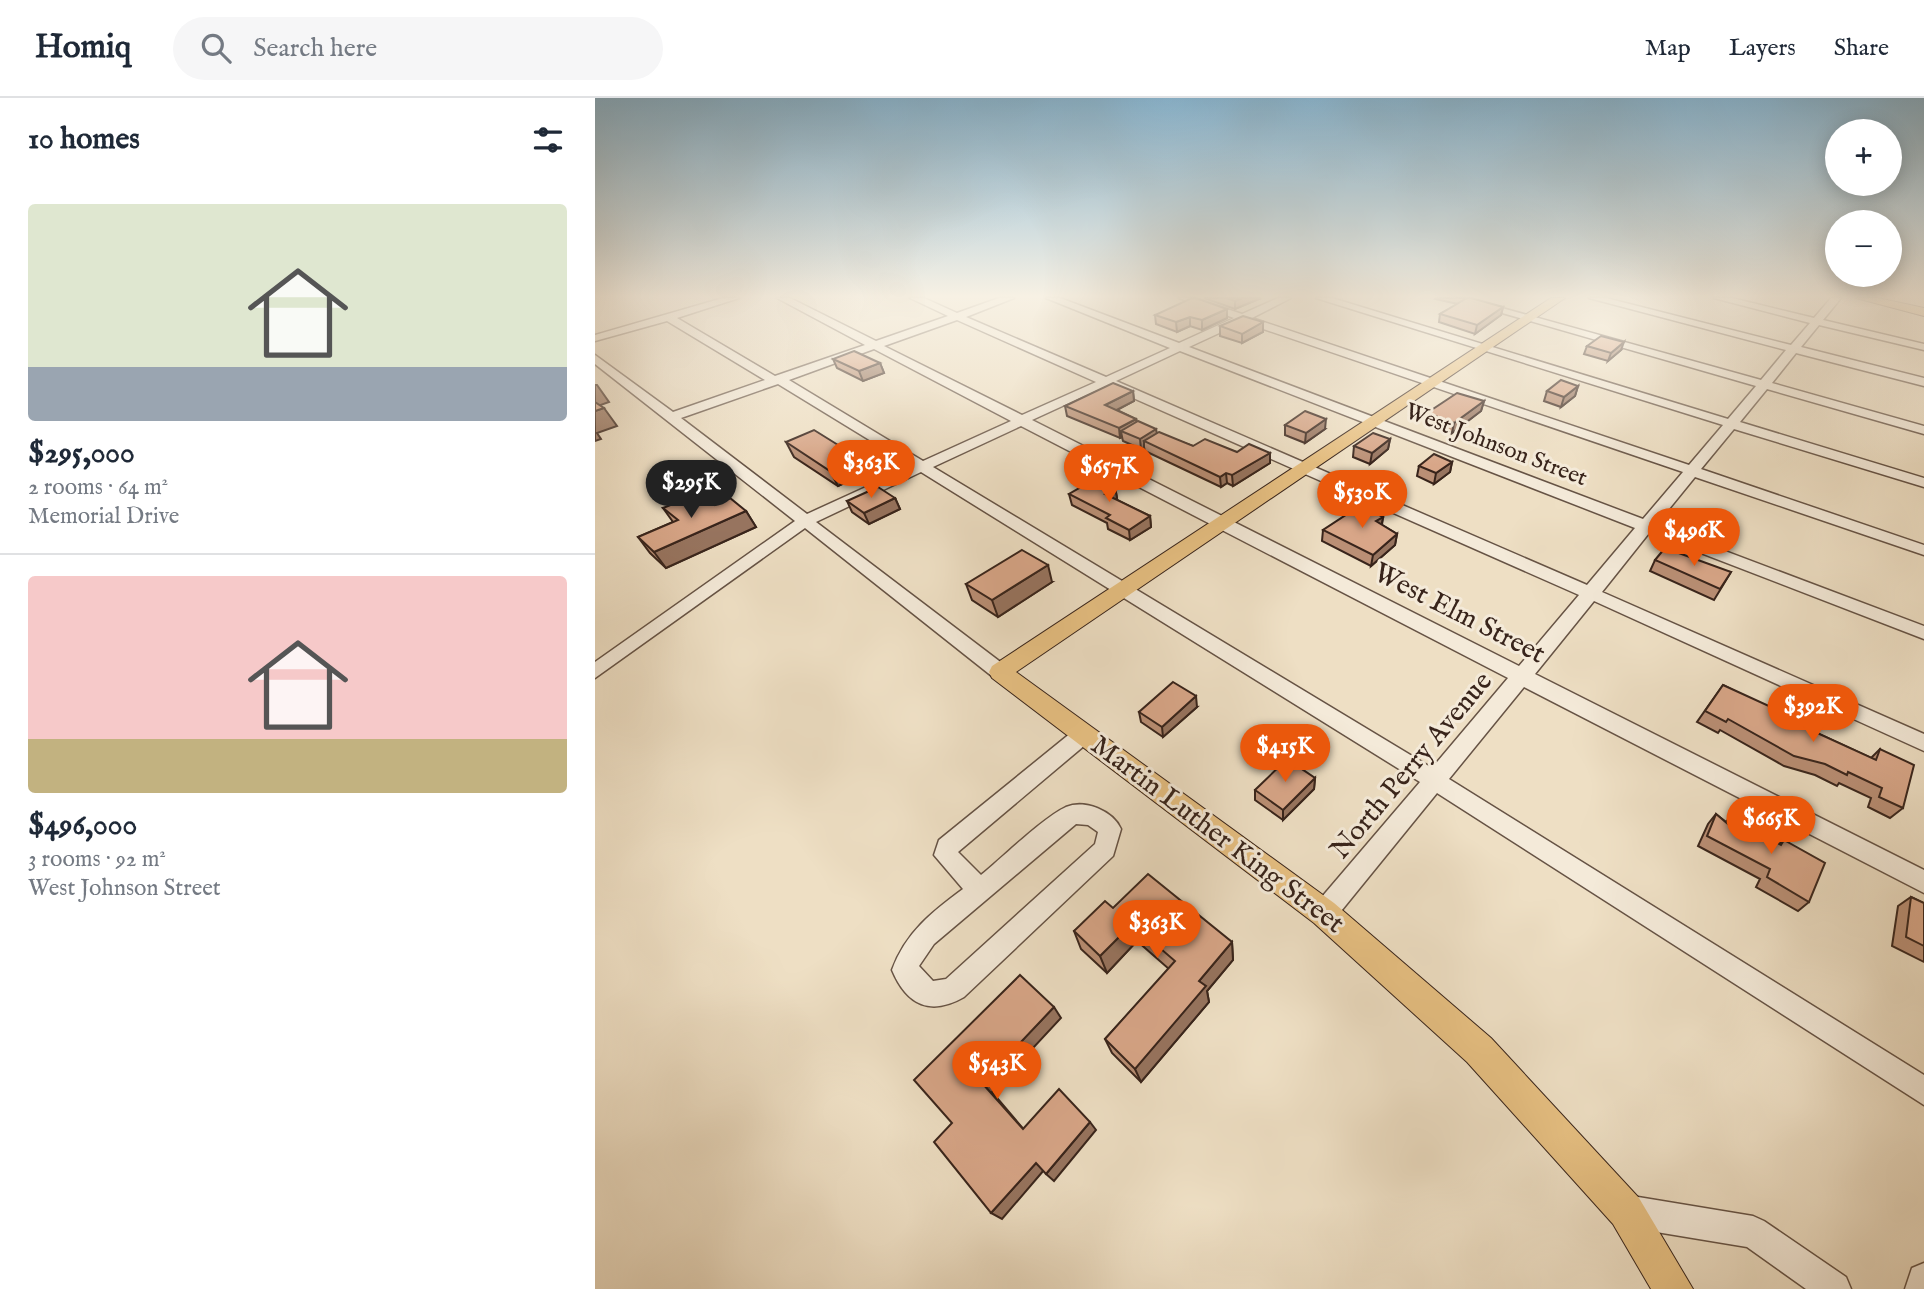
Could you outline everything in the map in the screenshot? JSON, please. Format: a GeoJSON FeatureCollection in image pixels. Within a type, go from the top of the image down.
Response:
{"type":"FeatureCollection","features":[{"type":"Feature","properties":{"kind":"main road"},"geometry":{"type":"LineString","coordinates":[[1000,672],[1477,354]]}},
{"type":"Feature","properties":{"kind":"main road","name":"Martin Luther King Street"},"geometry":{"type":"LineString","coordinates":[[1000,672],[1324,913],[1479,1050],[1626,1211],[1673,1289]]}},
{"type":"Feature","properties":{"kind":"street"},"geometry":{"type":"LineString","coordinates":[[731,354],[1434,780],[1924,1091]]}},
{"type":"Feature","properties":{"kind":"street"},"geometry":{"type":"LineString","coordinates":[[672,417],[852,354]]}},
{"type":"Feature","properties":{"kind":"street","name":"West Elm Street"},"geometry":{"type":"LineString","coordinates":[[893,354],[1924,882]]}},
{"type":"Feature","properties":{"kind":"street"},"geometry":{"type":"LineString","coordinates":[[1043,354],[1590,593],[1924,743]]}},
{"type":"Feature","properties":{"kind":"street"},"geometry":{"type":"LineString","coordinates":[[595,671],[806,522],[1167,354]]}},
{"type":"Feature","properties":{"kind":"street","name":"West Johnson Street"},"geometry":{"type":"LineString","coordinates":[[1198,354],[1924,633]]}},
{"type":"Feature","properties":{"kind":"street"},"geometry":{"type":"LineString","coordinates":[[1344,354],[1924,550]]}},
{"type":"Feature","properties":{"kind":"street"},"geometry":{"type":"LineString","coordinates":[[1503,354],[1924,483]]}},
{"type":"Feature","properties":{"kind":"street"},"geometry":{"type":"LineString","coordinates":[[1654,354],[1924,430]]}},
{"type":"Feature","properties":{"kind":"street","name":"North Perry Avenue"},"geometry":{"type":"LineString","coordinates":[[1324,913],[1789,354]]}},
{"type":"Feature","properties":{"kind":"street"},"geometry":{"type":"LineString","coordinates":[[1811,354],[1924,382]]}},
{"type":"Feature","properties":{"kind":"street","name":"Martin Luther King Street"},"geometry":{"type":"LineString","coordinates":[[597,363],[672,417],[1000,672]]}},
{"type":"Feature","properties":{"kind":"street"},"geometry":{"type":"LineString","coordinates":[[980,890],[946,855],[947,847],[1084,734]]}},
{"type":"Feature","properties":{"kind":"street"},"geometry":{"type":"LineString","coordinates":[[1084,813],[1097,817],[1109,829],[1105,849],[955,988],[944,994],[928,995],[905,970],[907,959],[918,941],[980,890],[1071,815],[1084,813]]}},
{"type":"Feature","properties":{"kind":"street"},"geometry":{"type":"LineString","coordinates":[[1626,1211],[1753,1231],[1833,1289]]}},
{"type":"Feature","properties":{"kind":"street"},"geometry":{"type":"LineString","coordinates":[[1922,1289],[1924,1280]]}},
{"type":"Feature","properties":{"kind":"building"},"geometry":{"type":"Polygon","coordinates":[[[847,354],[860,354],[880,363],[859,371],[833,359],[847,354]]]}},
{"type":"Feature","properties":{"kind":"building"},"geometry":{"type":"Polygon","coordinates":[[[1561,380],[1578,386],[1564,397],[1547,391],[1561,380]]]}},
{"type":"Feature","properties":{"kind":"building"},"geometry":{"type":"Polygon","coordinates":[[[1113,383],[1133,391],[1105,405],[1136,419],[1119,428],[1065,406],[1113,383]]]}},
{"type":"Feature","properties":{"kind":"building"},"geometry":{"type":"Polygon","coordinates":[[[1457,393],[1484,401],[1454,423],[1427,413],[1457,393]]]}},
{"type":"Feature","properties":{"kind":"building"},"geometry":{"type":"Polygon","coordinates":[[[595,402],[604,408],[595,411],[595,402]]]}},
{"type":"Feature","properties":{"kind":"building"},"geometry":{"type":"Polygon","coordinates":[[[1305,411],[1326,419],[1306,433],[1285,425],[1305,411]]]}},
{"type":"Feature","properties":{"kind":"building"},"geometry":{"type":"Polygon","coordinates":[[[1138,421],[1156,429],[1140,439],[1121,431],[1138,421]]]}},
{"type":"Feature","properties":{"kind":"building"},"geometry":{"type":"Polygon","coordinates":[[[814,430],[859,458],[830,471],[786,442],[814,430]]]}},
{"type":"Feature","properties":{"kind":"building"},"geometry":{"type":"Polygon","coordinates":[[[1159,432],[1193,446],[1205,439],[1237,452],[1249,444],[1270,453],[1232,475],[1226,473],[1220,477],[1144,441],[1159,432]]]}},
{"type":"Feature","properties":{"kind":"building"},"geometry":{"type":"Polygon","coordinates":[[[1373,433],[1390,439],[1372,453],[1354,446],[1373,433]]]}},
{"type":"Feature","properties":{"kind":"building"},"geometry":{"type":"Polygon","coordinates":[[[1434,454],[1452,462],[1436,473],[1419,466],[1434,454]]]}},
{"type":"Feature","properties":{"kind":"building"},"geometry":{"type":"Polygon","coordinates":[[[1097,478],[1115,487],[1105,494],[1150,516],[1129,530],[1106,518],[1110,515],[1069,494],[1097,478]]]}},
{"type":"Feature","properties":{"kind":"building"},"geometry":{"type":"Polygon","coordinates":[[[878,487],[895,498],[864,513],[847,501],[878,487]]]}},
{"type":"Feature","properties":{"kind":"building"},"geometry":{"type":"Polygon","coordinates":[[[700,493],[715,505],[730,498],[746,511],[654,552],[638,537],[678,520],[663,508],[700,493]]]}},
{"type":"Feature","properties":{"kind":"building"},"geometry":{"type":"Polygon","coordinates":[[[1361,505],[1383,517],[1376,521],[1397,534],[1373,555],[1323,530],[1361,505]]]}},
{"type":"Feature","properties":{"kind":"building"},"geometry":{"type":"Polygon","coordinates":[[[1665,548],[1731,572],[1720,589],[1655,560],[1665,548]]]}},
{"type":"Feature","properties":{"kind":"building"},"geometry":{"type":"Polygon","coordinates":[[[1022,550],[1048,565],[992,600],[966,584],[1022,550]]]}},
{"type":"Feature","properties":{"kind":"building"},"geometry":{"type":"Polygon","coordinates":[[[1173,682],[1196,696],[1162,727],[1139,712],[1173,682]]]}},
{"type":"Feature","properties":{"kind":"building"},"geometry":{"type":"Polygon","coordinates":[[[1723,685],[1806,723],[1804,727],[1876,760],[1880,749],[1914,765],[1903,808],[1879,797],[1882,788],[1848,772],[1847,775],[1825,764],[1794,756],[1728,719],[1726,722],[1705,711],[1723,685]]]}},
{"type":"Feature","properties":{"kind":"building"},"geometry":{"type":"Polygon","coordinates":[[[1287,759],[1315,778],[1283,810],[1255,790],[1287,759]]]}},
{"type":"Feature","properties":{"kind":"building"},"geometry":{"type":"Polygon","coordinates":[[[1716,814],[1728,824],[1731,816],[1781,845],[1784,840],[1825,863],[1809,902],[1767,877],[1770,869],[1707,836],[1716,814]]]}},
{"type":"Feature","properties":{"kind":"building"},"geometry":{"type":"Polygon","coordinates":[[[1148,874],[1232,942],[1199,981],[1206,986],[1135,1069],[1105,1039],[1175,961],[1132,924],[1100,956],[1074,931],[1105,901],[1113,908],[1148,874]]]}},
{"type":"Feature","properties":{"kind":"building"},"geometry":{"type":"Polygon","coordinates":[[[1911,897],[1924,903],[1924,946],[1906,937],[1911,897]]]}},
{"type":"Feature","properties":{"kind":"building"},"geometry":{"type":"Polygon","coordinates":[[[1020,975],[1054,1007],[982,1083],[1023,1129],[1059,1089],[1090,1122],[1046,1174],[1036,1163],[991,1213],[934,1142],[952,1123],[914,1080],[1020,975]]]}}]}
